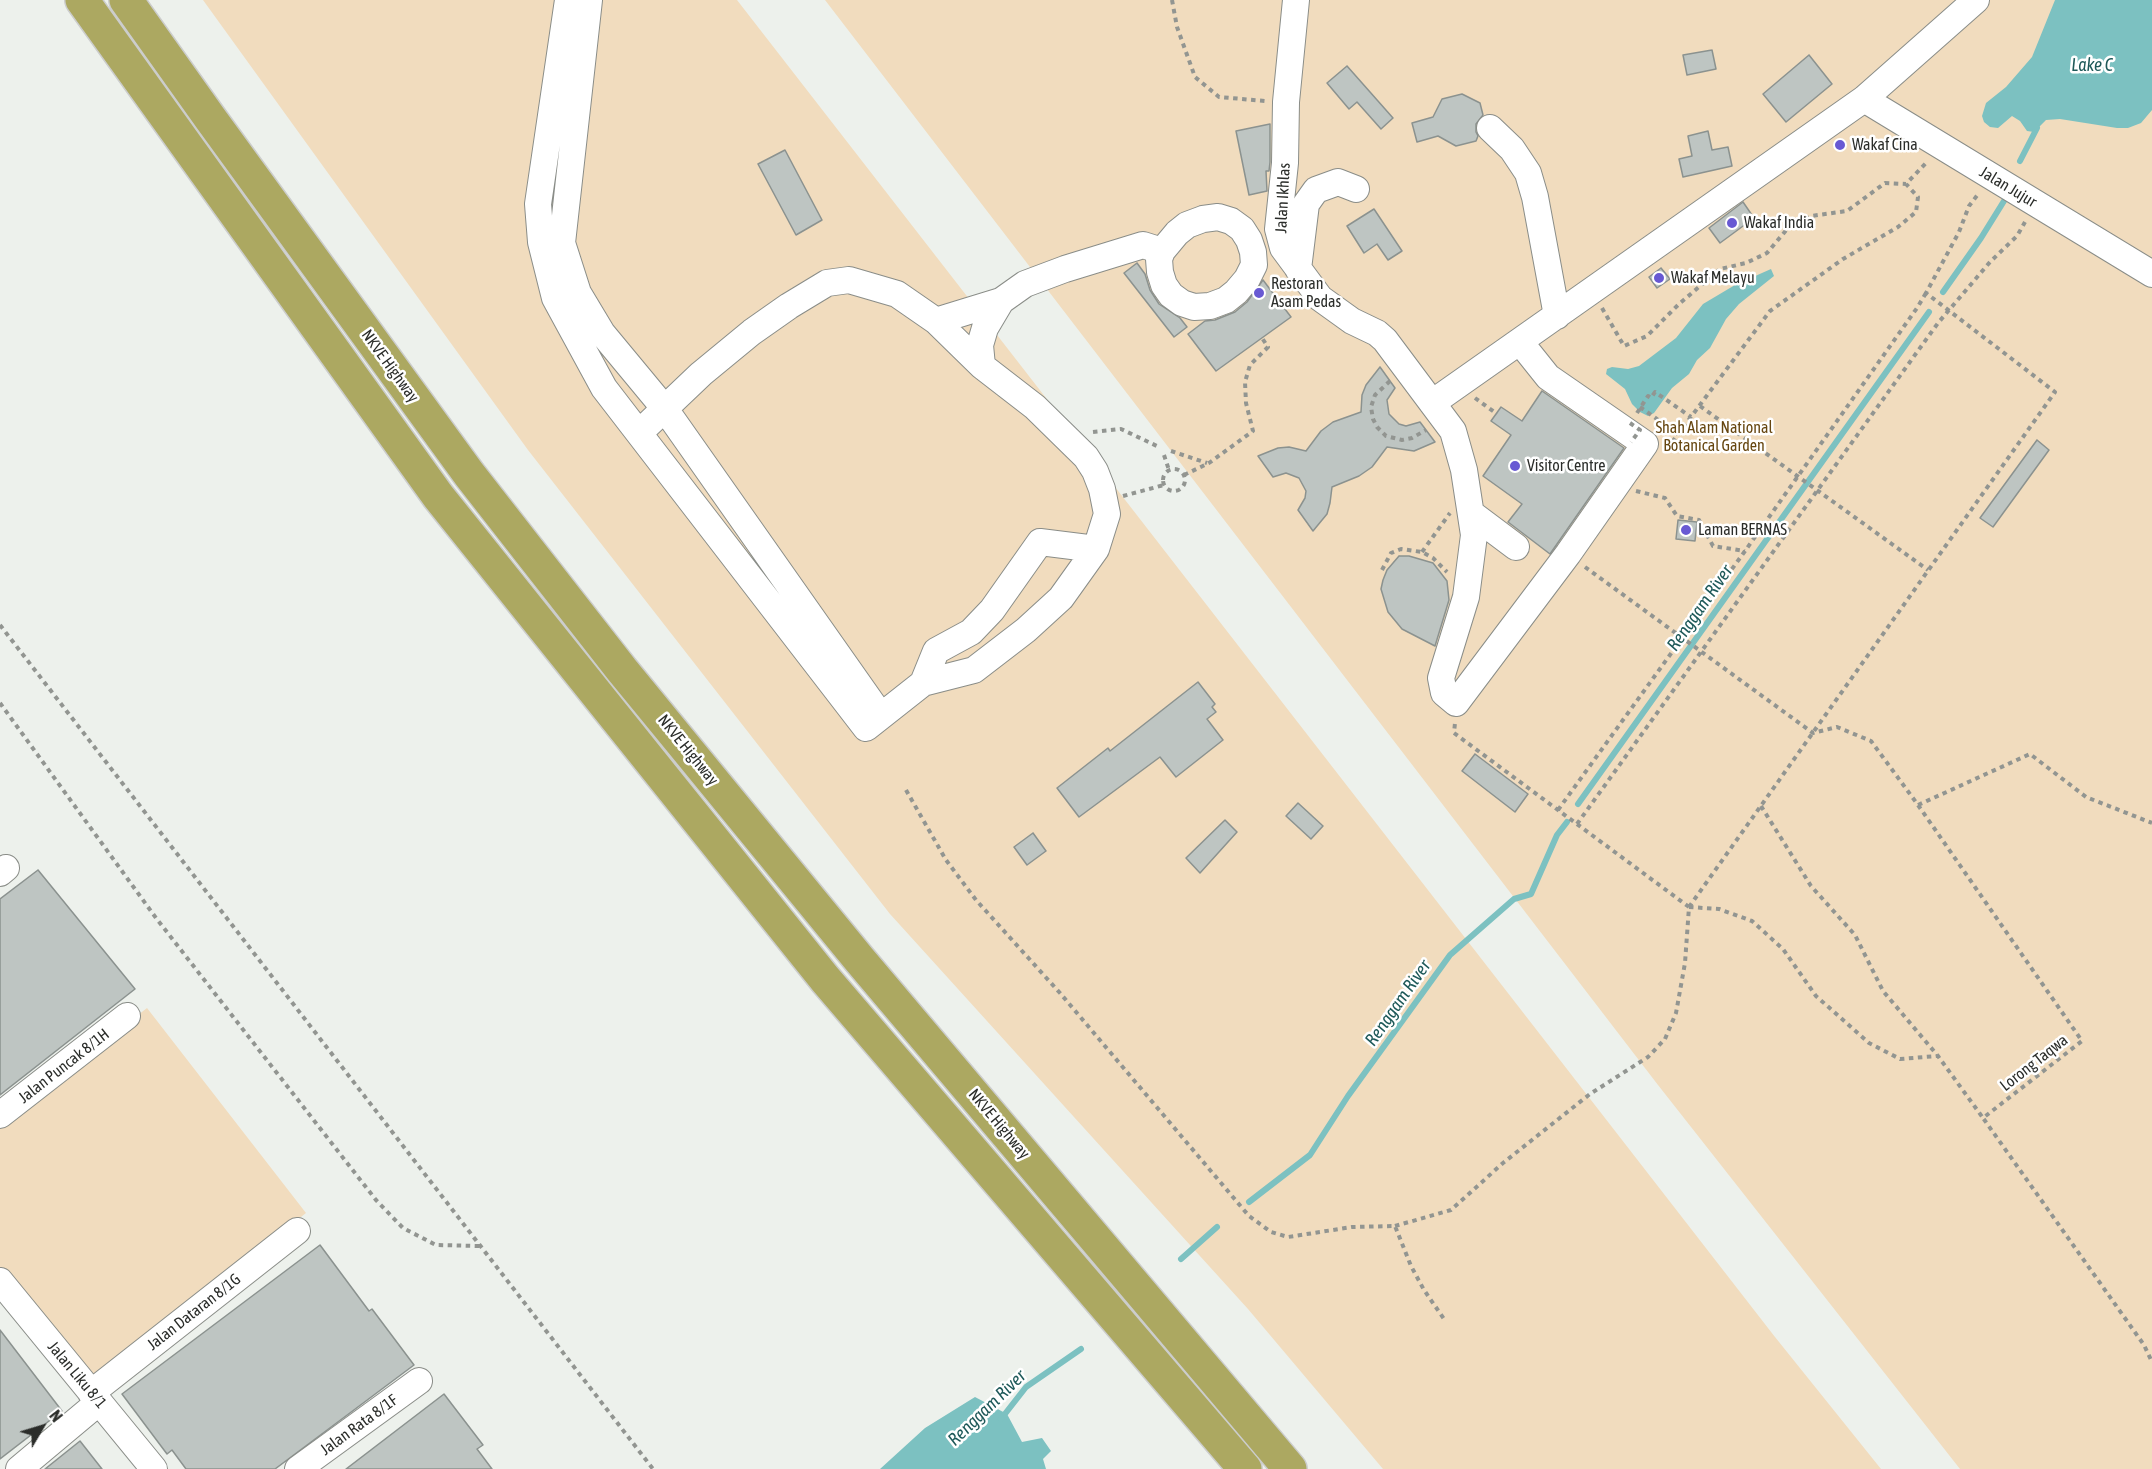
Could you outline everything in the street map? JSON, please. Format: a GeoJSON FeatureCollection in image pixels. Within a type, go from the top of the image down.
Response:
{"type":"FeatureCollection","features":[{"type":"Feature","properties":{"kind":"highway"},"geometry":{"type":"LineString","coordinates":[[82,0],[438,496],[825,979],[1245,1469]]}},
{"type":"Feature","properties":{"kind":"highway","name":"NKVE Highway"},"geometry":{"type":"LineString","coordinates":[[126,0],[469,474],[622,670],[859,959],[1290,1469]]}},
{"type":"Feature","properties":{"kind":"street"},"geometry":{"type":"LineString","coordinates":[[568,0],[538,204],[541,242],[555,298],[604,388],[866,728],[923,683],[974,670],[1026,630],[1061,598],[1096,549],[1107,514],[1095,471],[1075,444],[1035,407],[982,366],[936,321],[897,294],[849,280],[827,283],[752,332],[701,374],[639,433]]}},
{"type":"Feature","properties":{"kind":"street"},"geometry":{"type":"LineString","coordinates":[[589,0],[562,243],[578,293],[602,333],[665,409],[881,716]]}},
{"type":"Feature","properties":{"kind":"street","name":"Jalan Ikhlas"},"geometry":{"type":"LineString","coordinates":[[1296,0],[1286,102],[1285,163],[1278,229],[1283,248],[1320,298],[1352,321],[1377,333],[1453,431],[1467,488],[1474,536],[1466,597],[1441,678],[1444,693],[1456,703]]}},
{"type":"Feature","properties":{"kind":"street"},"geometry":{"type":"LineString","coordinates":[[1438,410],[1520,342],[1864,99],[1976,0]]}},
{"type":"Feature","properties":{"kind":"street","name":"Jalan Jujur"},"geometry":{"type":"LineString","coordinates":[[1864,99],[2152,274]]}},
{"type":"Feature","properties":{"kind":"street"},"geometry":{"type":"LineString","coordinates":[[1490,128],[1512,149],[1528,173],[1535,197],[1557,316]]}},
{"type":"Feature","properties":{"kind":"street"},"geometry":{"type":"LineString","coordinates":[[1299,269],[1306,204],[1317,190],[1338,182],[1356,189]]}},
{"type":"Feature","properties":{"kind":"street"},"geometry":{"type":"LineString","coordinates":[[1218,217],[1231,221],[1242,229],[1249,240],[1254,265],[1247,279],[1226,300],[1210,306],[1194,307],[1182,303],[1171,295],[1164,285],[1159,259],[1162,251],[1187,225],[1203,219],[1218,217]]}},
{"type":"Feature","properties":{"kind":"street"},"geometry":{"type":"LineString","coordinates":[[1249,240],[1278,229]]}},
{"type":"Feature","properties":{"kind":"street"},"geometry":{"type":"LineString","coordinates":[[936,321],[1001,301],[1025,284],[1076,265],[1143,245],[1162,251]]}},
{"type":"Feature","properties":{"kind":"street"},"geometry":{"type":"LineString","coordinates":[[982,366],[980,345],[985,328],[1001,301]]}},
{"type":"Feature","properties":{"kind":"street"},"geometry":{"type":"LineString","coordinates":[[1456,703],[1568,554],[1645,444],[1548,377],[1520,342]]}},
{"type":"Feature","properties":{"kind":"street"},"geometry":{"type":"LineString","coordinates":[[1472,514],[1516,547]]}},
{"type":"Feature","properties":{"kind":"street"},"geometry":{"type":"LineString","coordinates":[[923,683],[936,651],[971,632],[978,625],[1040,542],[1096,549]]}},
{"type":"Feature","properties":{"kind":"street","name":"Jalan Puncak 8/1H"},"geometry":{"type":"LineString","coordinates":[[0,1115],[127,1016]]}},
{"type":"Feature","properties":{"kind":"street","name":"Jalan Dataran 8/1G"},"geometry":{"type":"LineString","coordinates":[[19,1469],[95,1398],[297,1231]]}},
{"type":"Feature","properties":{"kind":"street","name":"Jalan Liku 8/1"},"geometry":{"type":"LineString","coordinates":[[0,1281],[154,1469]]}},
{"type":"Feature","properties":{"kind":"street","name":"Jalan Rata 8/1F"},"geometry":{"type":"LineString","coordinates":[[298,1469],[419,1381]]}},
{"type":"Feature","properties":{"kind":"path"},"geometry":{"type":"LineString","coordinates":[[1172,0],[1177,27],[1195,77],[1219,97],[1286,102]]}},
{"type":"Feature","properties":{"kind":"path"},"geometry":{"type":"LineString","coordinates":[[1906,184],[1941,146]]}},
{"type":"Feature","properties":{"kind":"path"},"geometry":{"type":"LineString","coordinates":[[1558,810],[1917,308],[1959,232],[1969,206],[1993,177]]}},
{"type":"Feature","properties":{"kind":"path"},"geometry":{"type":"LineString","coordinates":[[1599,302],[1624,346],[1647,336],[1679,304],[1720,269],[1746,263],[1767,254],[1788,228],[1811,216],[1847,211],[1885,183],[1906,184],[1918,197],[1916,212],[1898,227],[1843,259],[1770,311],[1678,434],[1640,407]]}},
{"type":"Feature","properties":{"kind":"path"},"geometry":{"type":"LineString","coordinates":[[1577,824],[1948,310],[1990,262],[2017,236],[2036,203]]}},
{"type":"Feature","properties":{"kind":"path"},"geometry":{"type":"LineString","coordinates":[[906,790],[946,860],[976,900],[1060,993],[1249,1216],[1271,1232],[1288,1237],[1352,1227],[1395,1226],[1451,1210],[1520,1149],[1590,1094],[1648,1057],[1665,1039],[1676,1013],[1685,963],[1689,907],[2055,392],[1926,293]]}},
{"type":"Feature","properties":{"kind":"path"},"geometry":{"type":"LineString","coordinates":[[1184,475],[1209,463],[1253,431],[1246,404],[1245,382],[1250,365],[1268,347],[1262,338]]}},
{"type":"Feature","properties":{"kind":"path"},"geometry":{"type":"LineString","coordinates":[[1407,369],[1375,395],[1371,407],[1377,427],[1386,436],[1402,440],[1412,438],[1438,410]]}},
{"type":"Feature","properties":{"kind":"path"},"geometry":{"type":"LineString","coordinates":[[1637,412],[1648,396],[1651,398],[1655,392],[1691,417]]}},
{"type":"Feature","properties":{"kind":"path"},"geometry":{"type":"LineString","coordinates":[[1472,396],[1497,414]]}},
{"type":"Feature","properties":{"kind":"path"},"geometry":{"type":"LineString","coordinates":[[1700,406],[1928,570]]}},
{"type":"Feature","properties":{"kind":"path"},"geometry":{"type":"LineString","coordinates":[[1630,423],[1640,430],[1631,442]]}},
{"type":"Feature","properties":{"kind":"path"},"geometry":{"type":"LineString","coordinates":[[1075,444],[1092,432],[1121,429],[1159,447]]}},
{"type":"Feature","properties":{"kind":"path"},"geometry":{"type":"LineString","coordinates":[[1171,451],[1209,463]]}},
{"type":"Feature","properties":{"kind":"path"},"geometry":{"type":"LineString","coordinates":[[1164,455],[1169,470]]}},
{"type":"Feature","properties":{"kind":"path"},"geometry":{"type":"LineString","coordinates":[[1176,469],[1184,475],[1185,480],[1181,489],[1172,491],[1164,485],[1163,475],[1169,470],[1176,469]]}},
{"type":"Feature","properties":{"kind":"path"},"geometry":{"type":"LineString","coordinates":[[1105,501],[1164,485]]}},
{"type":"Feature","properties":{"kind":"path"},"geometry":{"type":"LineString","coordinates":[[1422,552],[1467,488]]}},
{"type":"Feature","properties":{"kind":"path"},"geometry":{"type":"LineString","coordinates":[[1635,491],[1665,498],[1677,516],[1700,520],[1713,546],[1745,551]]}},
{"type":"Feature","properties":{"kind":"path"},"geometry":{"type":"LineString","coordinates":[[1382,570],[1385,562],[1395,550],[1407,549],[1422,552],[1441,565],[1452,579]]}},
{"type":"Feature","properties":{"kind":"path"},"geometry":{"type":"LineString","coordinates":[[1568,554],[1813,733]]}},
{"type":"Feature","properties":{"kind":"path"},"geometry":{"type":"LineString","coordinates":[[0,625],[653,1469]]}},
{"type":"Feature","properties":{"kind":"path"},"geometry":{"type":"LineString","coordinates":[[0,703],[156,918],[376,1200],[403,1228],[436,1245],[480,1246]]}},
{"type":"Feature","properties":{"kind":"path"},"geometry":{"type":"LineString","coordinates":[[1456,703],[1454,733],[1689,907],[1719,909],[1752,921],[1784,949],[1816,996],[1869,1043],[1900,1059],[1938,1056]]}},
{"type":"Feature","properties":{"kind":"path","name":"Lorong Taqwa"},"geometry":{"type":"LineString","coordinates":[[1813,733],[1837,727],[1871,741],[2082,1041],[1983,1118]]}},
{"type":"Feature","properties":{"kind":"path"},"geometry":{"type":"LineString","coordinates":[[1918,806],[2030,754],[2086,797],[2152,823]]}},
{"type":"Feature","properties":{"kind":"path"},"geometry":{"type":"LineString","coordinates":[[1761,806],[1811,886],[1854,935],[1883,991],[1938,1056],[1983,1118],[2144,1345],[2152,1362]]}},
{"type":"Feature","properties":{"kind":"path"},"geometry":{"type":"LineString","coordinates":[[1395,1226],[1415,1274],[1444,1319]]}},
{"type":"Feature","properties":{"kind":"green space"},"geometry":{"type":"Polygon","coordinates":[[[203,0],[737,0],[1775,1337],[1881,1469],[1383,1469],[1248,1309],[890,914],[528,450],[203,0]]]}},
{"type":"Feature","properties":{"kind":"green space","name":"Shah Alam National Botanical Garden"},"geometry":{"type":"Polygon","coordinates":[[[825,0],[2152,0],[2152,1469],[1960,1469],[1658,1085],[825,0]]]}},
{"type":"Feature","properties":{"kind":"green space"},"geometry":{"type":"Polygon","coordinates":[[[147,1008],[306,1213],[101,1373],[89,1374],[0,1275],[0,1123],[147,1008]]]}},
{"type":"Feature","properties":{"kind":"water","name":"Lake C"},"geometry":{"type":"Polygon","coordinates":[[[2055,0],[2152,0],[2152,110],[2141,123],[2128,128],[2117,128],[2060,119],[2046,120],[2034,132],[2027,131],[2020,121],[2012,116],[1998,128],[1990,127],[1984,122],[1982,116],[1986,103],[2006,87],[2032,57],[2055,0]]]}},
{"type":"Feature","properties":{"kind":"water"},"geometry":{"type":"Polygon","coordinates":[[[1771,269],[1774,276],[1739,304],[1726,319],[1710,348],[1697,360],[1689,374],[1672,388],[1654,413],[1648,416],[1640,412],[1632,404],[1625,389],[1606,374],[1607,369],[1612,367],[1628,369],[1639,366],[1676,338],[1703,304],[1735,285],[1771,269]]]}},
{"type":"Feature","properties":{"kind":"water"},"geometry":{"type":"Polygon","coordinates":[[[975,1397],[1007,1414],[1022,1442],[1042,1438],[1051,1451],[1043,1459],[1046,1469],[880,1469],[925,1428],[975,1397]]]}},
{"type":"Feature","properties":{"kind":"building"},"geometry":{"type":"Polygon","coordinates":[[[1712,50],[1716,69],[1687,75],[1683,55],[1712,50]]]}},
{"type":"Feature","properties":{"kind":"building"},"geometry":{"type":"Polygon","coordinates":[[[1809,55],[1832,84],[1786,122],[1763,94],[1809,55]]]}},
{"type":"Feature","properties":{"kind":"building"},"geometry":{"type":"Polygon","coordinates":[[[1347,66],[1393,118],[1381,129],[1357,102],[1349,109],[1327,83],[1347,66]]]}},
{"type":"Feature","properties":{"kind":"building"},"geometry":{"type":"Polygon","coordinates":[[[1462,94],[1480,103],[1483,115],[1476,124],[1478,136],[1476,141],[1456,146],[1438,136],[1417,142],[1412,123],[1433,117],[1442,99],[1462,94]]]}},
{"type":"Feature","properties":{"kind":"building"},"geometry":{"type":"Polygon","coordinates":[[[1270,124],[1270,162],[1269,171],[1266,171],[1267,191],[1249,195],[1236,131],[1270,124]]]}},
{"type":"Feature","properties":{"kind":"building"},"geometry":{"type":"Polygon","coordinates":[[[1708,131],[1712,150],[1728,147],[1732,166],[1683,177],[1679,159],[1692,156],[1688,136],[1708,131]]]}},
{"type":"Feature","properties":{"kind":"building"},"geometry":{"type":"Polygon","coordinates":[[[785,150],[822,220],[796,235],[758,164],[785,150]]]}},
{"type":"Feature","properties":{"kind":"building","name":"Wakaf India"},"geometry":{"type":"Polygon","coordinates":[[[1743,202],[1754,218],[1720,243],[1709,228],[1743,202]]]}},
{"type":"Feature","properties":{"kind":"building"},"geometry":{"type":"Polygon","coordinates":[[[1374,209],[1402,251],[1388,260],[1377,244],[1364,253],[1347,226],[1374,209]]]}},
{"type":"Feature","properties":{"kind":"building"},"geometry":{"type":"Polygon","coordinates":[[[1137,263],[1145,274],[1150,290],[1159,304],[1180,318],[1187,327],[1174,337],[1124,273],[1137,263]]]}},
{"type":"Feature","properties":{"kind":"building","name":"Wakaf Melayu"},"geometry":{"type":"Polygon","coordinates":[[[1661,268],[1670,279],[1657,288],[1649,277],[1661,268]]]}},
{"type":"Feature","properties":{"kind":"building"},"geometry":{"type":"Polygon","coordinates":[[[1263,280],[1291,317],[1216,371],[1188,334],[1205,321],[1215,320],[1235,312],[1247,302],[1263,280]]]}},
{"type":"Feature","properties":{"kind":"building"},"geometry":{"type":"Polygon","coordinates":[[[1380,367],[1395,388],[1387,400],[1389,414],[1399,424],[1406,426],[1420,422],[1435,442],[1414,451],[1387,447],[1372,467],[1359,476],[1332,487],[1327,514],[1313,531],[1298,510],[1306,491],[1299,478],[1286,473],[1273,477],[1258,456],[1278,448],[1289,447],[1306,451],[1321,431],[1333,422],[1361,412],[1362,395],[1366,385],[1380,367]]]}},
{"type":"Feature","properties":{"kind":"building","name":"Visitor Centre"},"geometry":{"type":"Polygon","coordinates":[[[1542,391],[1624,448],[1550,554],[1508,522],[1522,504],[1483,476],[1511,435],[1491,421],[1501,407],[1522,421],[1542,391]]]}},
{"type":"Feature","properties":{"kind":"building"},"geometry":{"type":"Polygon","coordinates":[[[2037,440],[2049,450],[1993,527],[1980,518],[2037,440]]]}},
{"type":"Feature","properties":{"kind":"building","name":"Laman BERNAS"},"geometry":{"type":"Polygon","coordinates":[[[1678,520],[1697,522],[1695,541],[1676,539],[1678,520]]]}},
{"type":"Feature","properties":{"kind":"building"},"geometry":{"type":"Polygon","coordinates":[[[1399,556],[1409,556],[1433,563],[1447,581],[1449,600],[1435,646],[1402,629],[1388,612],[1381,589],[1387,570],[1399,556]]]}},
{"type":"Feature","properties":{"kind":"building"},"geometry":{"type":"Polygon","coordinates":[[[1198,682],[1215,704],[1212,707],[1216,712],[1207,719],[1223,740],[1176,777],[1160,757],[1079,817],[1057,788],[1108,748],[1110,751],[1198,682]]]}},
{"type":"Feature","properties":{"kind":"building"},"geometry":{"type":"Polygon","coordinates":[[[1475,754],[1528,794],[1515,812],[1462,771],[1475,754]]]}},
{"type":"Feature","properties":{"kind":"building"},"geometry":{"type":"Polygon","coordinates":[[[1298,803],[1323,826],[1311,839],[1286,816],[1298,803]]]}},
{"type":"Feature","properties":{"kind":"building"},"geometry":{"type":"Polygon","coordinates":[[[1225,820],[1237,832],[1200,873],[1186,858],[1225,820]]]}},
{"type":"Feature","properties":{"kind":"building"},"geometry":{"type":"Polygon","coordinates":[[[1033,833],[1046,851],[1027,865],[1014,847],[1033,833]]]}},
{"type":"Feature","properties":{"kind":"building"},"geometry":{"type":"Polygon","coordinates":[[[38,870],[135,989],[0,1095],[0,899],[38,870]]]}},
{"type":"Feature","properties":{"kind":"building"},"geometry":{"type":"Polygon","coordinates":[[[320,1245],[369,1311],[372,1309],[414,1365],[275,1469],[186,1469],[172,1450],[167,1454],[122,1394],[320,1245]]]}},
{"type":"Feature","properties":{"kind":"building"},"geometry":{"type":"Polygon","coordinates":[[[0,1330],[62,1411],[0,1459],[0,1330]]]}},
{"type":"Feature","properties":{"kind":"building"},"geometry":{"type":"Polygon","coordinates":[[[444,1394],[483,1445],[477,1449],[492,1469],[346,1469],[444,1394]]]}},
{"type":"Feature","properties":{"kind":"building"},"geometry":{"type":"Polygon","coordinates":[[[80,1441],[102,1469],[45,1469],[80,1441]]]}},
{"type":"Feature","properties":{"kind":"waterway","name":"Renggam River"},"geometry":{"type":"LineString","coordinates":[[2020,161],[2037,128]]}},
{"type":"Feature","properties":{"kind":"waterway","name":"Renggam River"},"geometry":{"type":"LineString","coordinates":[[1943,292],[2004,201]]}},
{"type":"Feature","properties":{"kind":"waterway","name":"Renggam River"},"geometry":{"type":"LineString","coordinates":[[1578,804],[1929,312]]}},
{"type":"Feature","properties":{"kind":"waterway","name":"Renggam River"},"geometry":{"type":"LineString","coordinates":[[1249,1202],[1310,1155],[1348,1096],[1450,955],[1514,899],[1531,894],[1557,835],[1567,822]]}},
{"type":"Feature","properties":{"kind":"waterway","name":"Renggam River"},"geometry":{"type":"LineString","coordinates":[[1181,1259],[1217,1227]]}},
{"type":"Feature","properties":{"kind":"waterway","name":"Renggam River"},"geometry":{"type":"LineString","coordinates":[[1001,1419],[1026,1387],[1081,1349]]}},
{"type":"Feature","properties":{"kind":"place","name":"Wakaf Cina"},"geometry":{"type":"Point","coordinates":[1840,145]}},
{"type":"Feature","properties":{"kind":"place","name":"Wakaf India"},"geometry":{"type":"Point","coordinates":[1732,223]}},
{"type":"Feature","properties":{"kind":"place","name":"Wakaf Melayu"},"geometry":{"type":"Point","coordinates":[1659,278]}},
{"type":"Feature","properties":{"kind":"place","name":"Restoran Asam Pedas"},"geometry":{"type":"Point","coordinates":[1259,293]}},
{"type":"Feature","properties":{"kind":"place","name":"Visitor Centre"},"geometry":{"type":"Point","coordinates":[1515,466]}},
{"type":"Feature","properties":{"kind":"place","name":"Laman BERNAS"},"geometry":{"type":"Point","coordinates":[1686,530]}}]}
